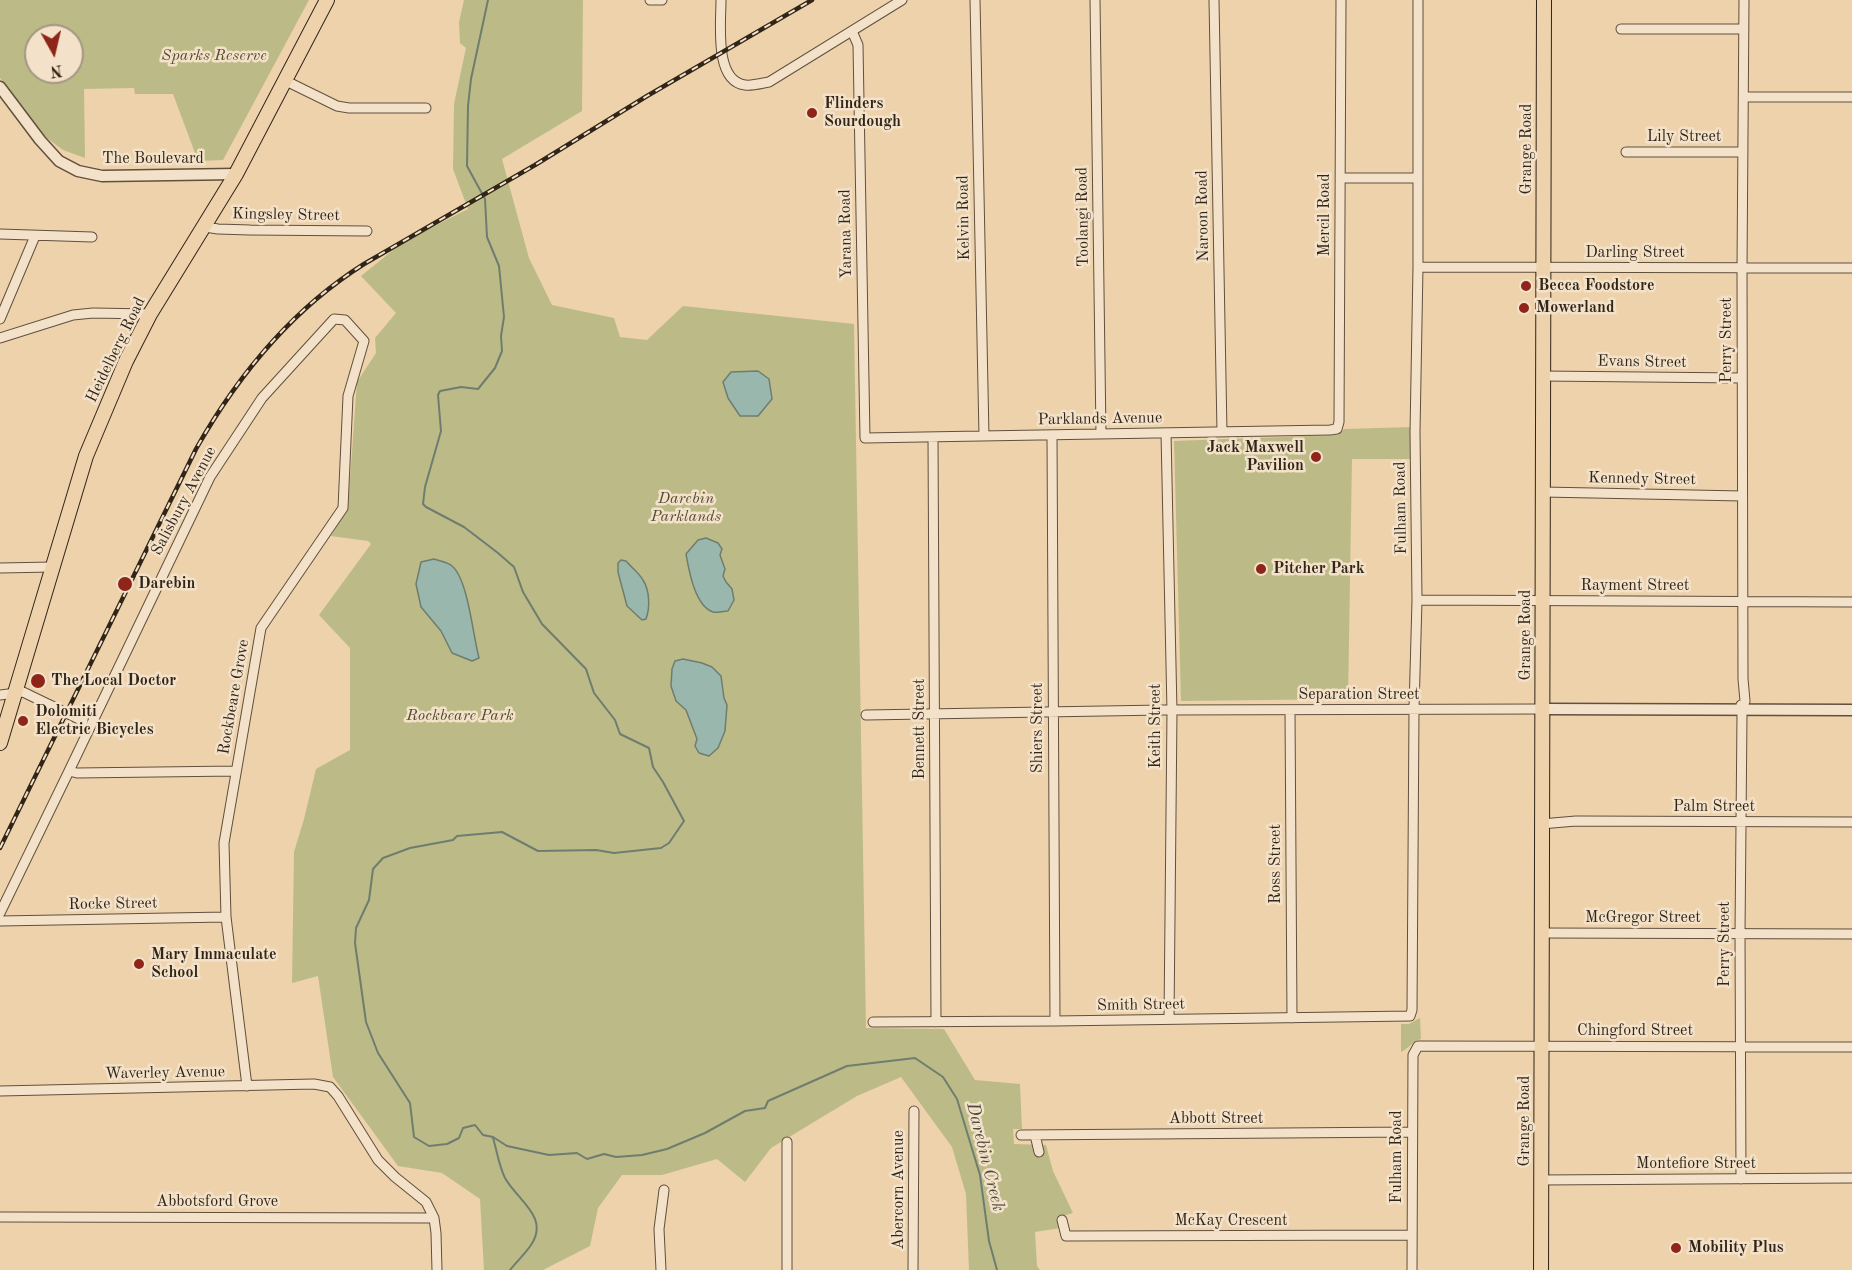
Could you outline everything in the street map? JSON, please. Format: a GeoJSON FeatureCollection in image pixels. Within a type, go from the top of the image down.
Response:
{"type":"FeatureCollection","features":[{"type":"Feature","properties":{"kind":"main road","name":"Heidelberg Road"},"geometry":{"type":"LineString","coordinates":[[0,742],[86,456],[126,361],[150,314],[236,174],[327,0]]}},
{"type":"Feature","properties":{"kind":"main road","name":"Grange Road"},"geometry":{"type":"LineString","coordinates":[[1541,1270],[1544,0]]}},
{"type":"Feature","properties":{"kind":"street"},"geometry":{"type":"LineString","coordinates":[[650,0],[662,0]]}},
{"type":"Feature","properties":{"kind":"street"},"geometry":{"type":"LineString","coordinates":[[721,0],[722,54],[725,70],[735,82],[747,86],[769,82],[902,0]]}},
{"type":"Feature","properties":{"kind":"street","name":"Kelvin Road"},"geometry":{"type":"LineString","coordinates":[[975,0],[984,436]]}},
{"type":"Feature","properties":{"kind":"street","name":"Toolangi Road"},"geometry":{"type":"LineString","coordinates":[[1095,0],[1101,434]]}},
{"type":"Feature","properties":{"kind":"street","name":"Naroon Road"},"geometry":{"type":"LineString","coordinates":[[1214,0],[1222,432]]}},
{"type":"Feature","properties":{"kind":"street","name":"Mercil Road"},"geometry":{"type":"LineString","coordinates":[[1337,429],[1339,422],[1341,0]]}},
{"type":"Feature","properties":{"kind":"street","name":"Fulham Road"},"geometry":{"type":"LineString","coordinates":[[1410,1016],[1413,1010],[1414,709],[1417,600],[1415,432],[1418,267],[1418,0]]}},
{"type":"Feature","properties":{"kind":"street","name":"Perry Street"},"geometry":{"type":"LineString","coordinates":[[1741,1179],[1742,710],[1740,694],[1743,679],[1744,0]]}},
{"type":"Feature","properties":{"kind":"street"},"geometry":{"type":"LineString","coordinates":[[1621,29],[1744,29]]}},
{"type":"Feature","properties":{"kind":"street","name":"Yarana Road"},"geometry":{"type":"LineString","coordinates":[[852,31],[858,45],[864,438]]}},
{"type":"Feature","properties":{"kind":"street"},"geometry":{"type":"LineString","coordinates":[[286,81],[337,106],[426,108]]}},
{"type":"Feature","properties":{"kind":"street","name":"The Boulevard"},"geometry":{"type":"LineString","coordinates":[[0,87],[40,140],[59,160],[78,171],[102,176],[236,174]]}},
{"type":"Feature","properties":{"kind":"street"},"geometry":{"type":"LineString","coordinates":[[1744,97],[1852,97]]}},
{"type":"Feature","properties":{"kind":"street","name":"Lily Street"},"geometry":{"type":"LineString","coordinates":[[1626,152],[1743,152]]}},
{"type":"Feature","properties":{"kind":"street"},"geometry":{"type":"LineString","coordinates":[[1340,178],[1418,178]]}},
{"type":"Feature","properties":{"kind":"street","name":"Kingsley Street"},"geometry":{"type":"LineString","coordinates":[[205,227],[218,230],[366,231]]}},
{"type":"Feature","properties":{"kind":"street"},"geometry":{"type":"LineString","coordinates":[[0,234],[92,237]]}},
{"type":"Feature","properties":{"kind":"street"},"geometry":{"type":"LineString","coordinates":[[0,319],[35,236]]}},
{"type":"Feature","properties":{"kind":"street","name":"Darling Street"},"geometry":{"type":"LineString","coordinates":[[1418,267],[1852,268]]}},
{"type":"Feature","properties":{"kind":"street"},"geometry":{"type":"LineString","coordinates":[[0,338],[73,315],[150,314]]}},
{"type":"Feature","properties":{"kind":"street","name":"Salisbury Avenue"},"geometry":{"type":"LineString","coordinates":[[0,913],[69,771],[87,723],[210,477],[262,398],[334,319]]}},
{"type":"Feature","properties":{"kind":"street","name":"Rockbeare Grove"},"geometry":{"type":"LineString","coordinates":[[247,1086],[226,917],[224,843],[261,628],[343,508],[348,396],[364,341],[345,320],[334,319]]}},
{"type":"Feature","properties":{"kind":"street","name":"Evans Street"},"geometry":{"type":"LineString","coordinates":[[1542,376],[1742,378]]}},
{"type":"Feature","properties":{"kind":"street","name":"Parklands Avenue"},"geometry":{"type":"LineString","coordinates":[[864,438],[1337,429]]}},
{"type":"Feature","properties":{"kind":"street","name":"Keith Street"},"geometry":{"type":"LineString","coordinates":[[1166,433],[1172,711],[1169,1019]]}},
{"type":"Feature","properties":{"kind":"street","name":"Shiers Street"},"geometry":{"type":"LineString","coordinates":[[1052,435],[1055,1021]]}},
{"type":"Feature","properties":{"kind":"street","name":"Bennett Street"},"geometry":{"type":"LineString","coordinates":[[933,437],[936,1022]]}},
{"type":"Feature","properties":{"kind":"street","name":"Kennedy Street"},"geometry":{"type":"LineString","coordinates":[[1543,492],[1742,496]]}},
{"type":"Feature","properties":{"kind":"street"},"geometry":{"type":"LineString","coordinates":[[0,568],[52,567]]}},
{"type":"Feature","properties":{"kind":"street","name":"Rayment Street"},"geometry":{"type":"LineString","coordinates":[[1417,600],[1852,602]]}},
{"type":"Feature","properties":{"kind":"street"},"geometry":{"type":"LineString","coordinates":[[0,695],[23,692],[87,723]]}},
{"type":"Feature","properties":{"kind":"street","name":"Separation Street"},"geometry":{"type":"LineString","coordinates":[[866,715],[1414,709],[1852,710]]}},
{"type":"Feature","properties":{"kind":"street","name":"Ross Street"},"geometry":{"type":"LineString","coordinates":[[1290,710],[1292,1018]]}},
{"type":"Feature","properties":{"kind":"street"},"geometry":{"type":"LineString","coordinates":[[69,771],[77,773],[236,771]]}},
{"type":"Feature","properties":{"kind":"street","name":"Palm Street"},"geometry":{"type":"LineString","coordinates":[[1542,821],[1852,822]]}},
{"type":"Feature","properties":{"kind":"street","name":"Rocke Street"},"geometry":{"type":"LineString","coordinates":[[0,921],[226,917]]}},
{"type":"Feature","properties":{"kind":"street","name":"McGregor Street"},"geometry":{"type":"LineString","coordinates":[[1541,933],[1852,934]]}},
{"type":"Feature","properties":{"kind":"street","name":"Smith Street"},"geometry":{"type":"LineString","coordinates":[[873,1022],[1410,1016]]}},
{"type":"Feature","properties":{"kind":"street","name":"Fulham Road"},"geometry":{"type":"LineString","coordinates":[[1412,1270],[1413,1055],[1418,1046]]}},
{"type":"Feature","properties":{"kind":"street","name":"Chingford Street"},"geometry":{"type":"LineString","coordinates":[[1418,1046],[1852,1047]]}},
{"type":"Feature","properties":{"kind":"street","name":"Waverley Avenue"},"geometry":{"type":"LineString","coordinates":[[0,1090],[314,1084],[330,1087],[378,1160],[426,1202],[434,1218]]}},
{"type":"Feature","properties":{"kind":"street","name":"Abercorn Avenue"},"geometry":{"type":"LineString","coordinates":[[913,1270],[914,1111]]}},
{"type":"Feature","properties":{"kind":"street","name":"Abbott Street"},"geometry":{"type":"LineString","coordinates":[[1021,1136],[1412,1132]]}},
{"type":"Feature","properties":{"kind":"street"},"geometry":{"type":"LineString","coordinates":[[1035,1135],[1040,1152]]}},
{"type":"Feature","properties":{"kind":"street"},"geometry":{"type":"LineString","coordinates":[[787,1142],[787,1270]]}},
{"type":"Feature","properties":{"kind":"street","name":"Montefiore Street"},"geometry":{"type":"LineString","coordinates":[[1541,1180],[1852,1178]]}},
{"type":"Feature","properties":{"kind":"street"},"geometry":{"type":"LineString","coordinates":[[661,1270],[659,1229],[664,1190]]}},
{"type":"Feature","properties":{"kind":"street","name":"Abbotsford Grove"},"geometry":{"type":"LineString","coordinates":[[0,1217],[434,1218]]}},
{"type":"Feature","properties":{"kind":"street"},"geometry":{"type":"LineString","coordinates":[[434,1218],[437,1270]]}},
{"type":"Feature","properties":{"kind":"street","name":"McKay Crescent"},"geometry":{"type":"LineString","coordinates":[[1062,1220],[1066,1236],[1412,1235]]}},
{"type":"Feature","properties":{"kind":"green space","name":"Sparks Reserve"},"geometry":{"type":"Polygon","coordinates":[[[0,0],[309,0],[223,160],[198,161],[173,94],[135,94],[134,88],[84,89],[85,158],[63,150],[43,135],[0,78],[0,0]]]}},
{"type":"Feature","properties":{"kind":"green space"},"geometry":{"type":"Polygon","coordinates":[[[464,0],[583,0],[582,111],[502,159],[529,258],[552,305],[614,318],[620,337],[647,340],[683,306],[854,324],[866,1028],[944,1029],[975,1080],[1020,1084],[1022,1129],[1013,1129],[1014,1144],[1046,1145],[1053,1171],[1073,1213],[1056,1218],[1060,1228],[1035,1232],[1037,1266],[1040,1270],[969,1270],[966,1194],[952,1147],[901,1077],[857,1096],[771,1148],[745,1182],[717,1159],[662,1175],[622,1175],[598,1208],[590,1246],[543,1270],[484,1270],[480,1199],[442,1173],[398,1166],[333,1077],[318,976],[292,983],[294,852],[316,769],[350,750],[350,648],[319,615],[371,544],[368,541],[331,536],[348,507],[357,382],[376,353],[375,338],[396,313],[361,276],[403,242],[468,209],[453,169],[454,104],[466,48],[460,43],[459,22],[464,0]]]}},
{"type":"Feature","properties":{"kind":"green space","name":"Pitcher Park"},"geometry":{"type":"Polygon","coordinates":[[[1411,427],[1411,459],[1352,459],[1348,699],[1181,701],[1174,441],[1338,435],[1344,429],[1411,427]]]}},
{"type":"Feature","properties":{"kind":"green space"},"geometry":{"type":"Polygon","coordinates":[[[1420,1018],[1421,1039],[1401,1052],[1401,1024],[1409,1024],[1420,1018]]]}},
{"type":"Feature","properties":{"kind":"shaded area"},"geometry":{"type":"Polygon","coordinates":[[[758,371],[769,379],[772,399],[758,416],[740,416],[728,398],[723,382],[731,372],[758,371]]]}},
{"type":"Feature","properties":{"kind":"shaded area"},"geometry":{"type":"Polygon","coordinates":[[[706,538],[718,543],[722,549],[720,555],[725,569],[723,576],[732,589],[734,600],[728,611],[713,612],[707,608],[697,595],[691,578],[686,554],[698,540],[706,538]]]}},
{"type":"Feature","properties":{"kind":"shaded area"},"geometry":{"type":"Polygon","coordinates":[[[434,559],[452,566],[462,583],[479,658],[472,661],[452,653],[441,631],[421,607],[416,584],[421,562],[434,559]]]}},
{"type":"Feature","properties":{"kind":"shaded area"},"geometry":{"type":"Polygon","coordinates":[[[621,560],[626,561],[645,584],[649,600],[646,619],[642,620],[627,606],[618,572],[618,563],[621,560]]]}},
{"type":"Feature","properties":{"kind":"shaded area"},"geometry":{"type":"Polygon","coordinates":[[[683,659],[712,667],[721,676],[727,705],[725,731],[718,748],[709,756],[699,753],[695,746],[697,739],[686,710],[676,701],[671,686],[675,661],[683,659]]]}},
{"type":"Feature","properties":{"kind":"waterway","name":"Darebin Creek"},"geometry":{"type":"LineString","coordinates":[[488,0],[471,79],[467,166],[485,199],[487,237],[499,266],[504,317],[501,336],[502,351],[495,368],[478,389],[461,387],[440,391],[438,395],[441,431],[425,487],[423,504],[464,527],[514,567],[523,592],[542,624],[586,669],[594,693],[615,720],[620,734],[649,748],[653,767],[684,821],[669,843],[661,848],[614,853],[596,850],[538,851],[502,832],[457,836],[453,840],[410,848],[383,858],[373,869],[369,900],[356,928],[355,943],[366,1022],[378,1053],[410,1103],[414,1137],[429,1146],[447,1144],[459,1138],[463,1128],[475,1125],[483,1135],[493,1137],[507,1146],[549,1155],[577,1153],[587,1159],[604,1154],[616,1157],[642,1155],[667,1149],[705,1133],[745,1111],[765,1108],[768,1101],[847,1066],[915,1058],[943,1077],[957,1099],[980,1175],[989,1241],[997,1270]]}},
{"type":"Feature","properties":{"kind":"waterway"},"geometry":{"type":"LineString","coordinates":[[493,1138],[505,1178],[530,1209],[537,1226],[531,1245],[510,1270]]}},
{"type":"Feature","properties":{"kind":"railway"},"geometry":{"type":"LineString","coordinates":[[0,848],[196,449],[248,370],[290,323],[338,282],[364,264],[812,0]]}},
{"type":"Feature","properties":{"kind":"place","name":"Flinders Sourdough"},"geometry":{"type":"Point","coordinates":[812,113]}},
{"type":"Feature","properties":{"kind":"place","name":"Becca Foodstore"},"geometry":{"type":"Point","coordinates":[1526,286]}},
{"type":"Feature","properties":{"kind":"place","name":"Mowerland"},"geometry":{"type":"Point","coordinates":[1524,308]}},
{"type":"Feature","properties":{"kind":"place","name":"Jack Maxwell Pavilion"},"geometry":{"type":"Point","coordinates":[1316,457]}},
{"type":"Feature","properties":{"kind":"place","name":"Pitcher Park"},"geometry":{"type":"Point","coordinates":[1261,569]}},
{"type":"Feature","properties":{"kind":"place","name":"Darebin"},"geometry":{"type":"Point","coordinates":[125,584]}},
{"type":"Feature","properties":{"kind":"place","name":"The Local Doctor"},"geometry":{"type":"Point","coordinates":[38,681]}},
{"type":"Feature","properties":{"kind":"place","name":"Dolomiti Electric Bicycles"},"geometry":{"type":"Point","coordinates":[23,721]}},
{"type":"Feature","properties":{"kind":"place","name":"Mary Immaculate School"},"geometry":{"type":"Point","coordinates":[139,964]}},
{"type":"Feature","properties":{"kind":"place","name":"Mobility Plus"},"geometry":{"type":"Point","coordinates":[1676,1248]}},
{"type":"Feature","properties":{"kind":"park label","name":"Darebin Parklands"},"geometry":{"type":"Point","coordinates":[686,508]}},
{"type":"Feature","properties":{"kind":"park label","name":"Rockbeare Park"},"geometry":{"type":"Point","coordinates":[460,716]}}]}
